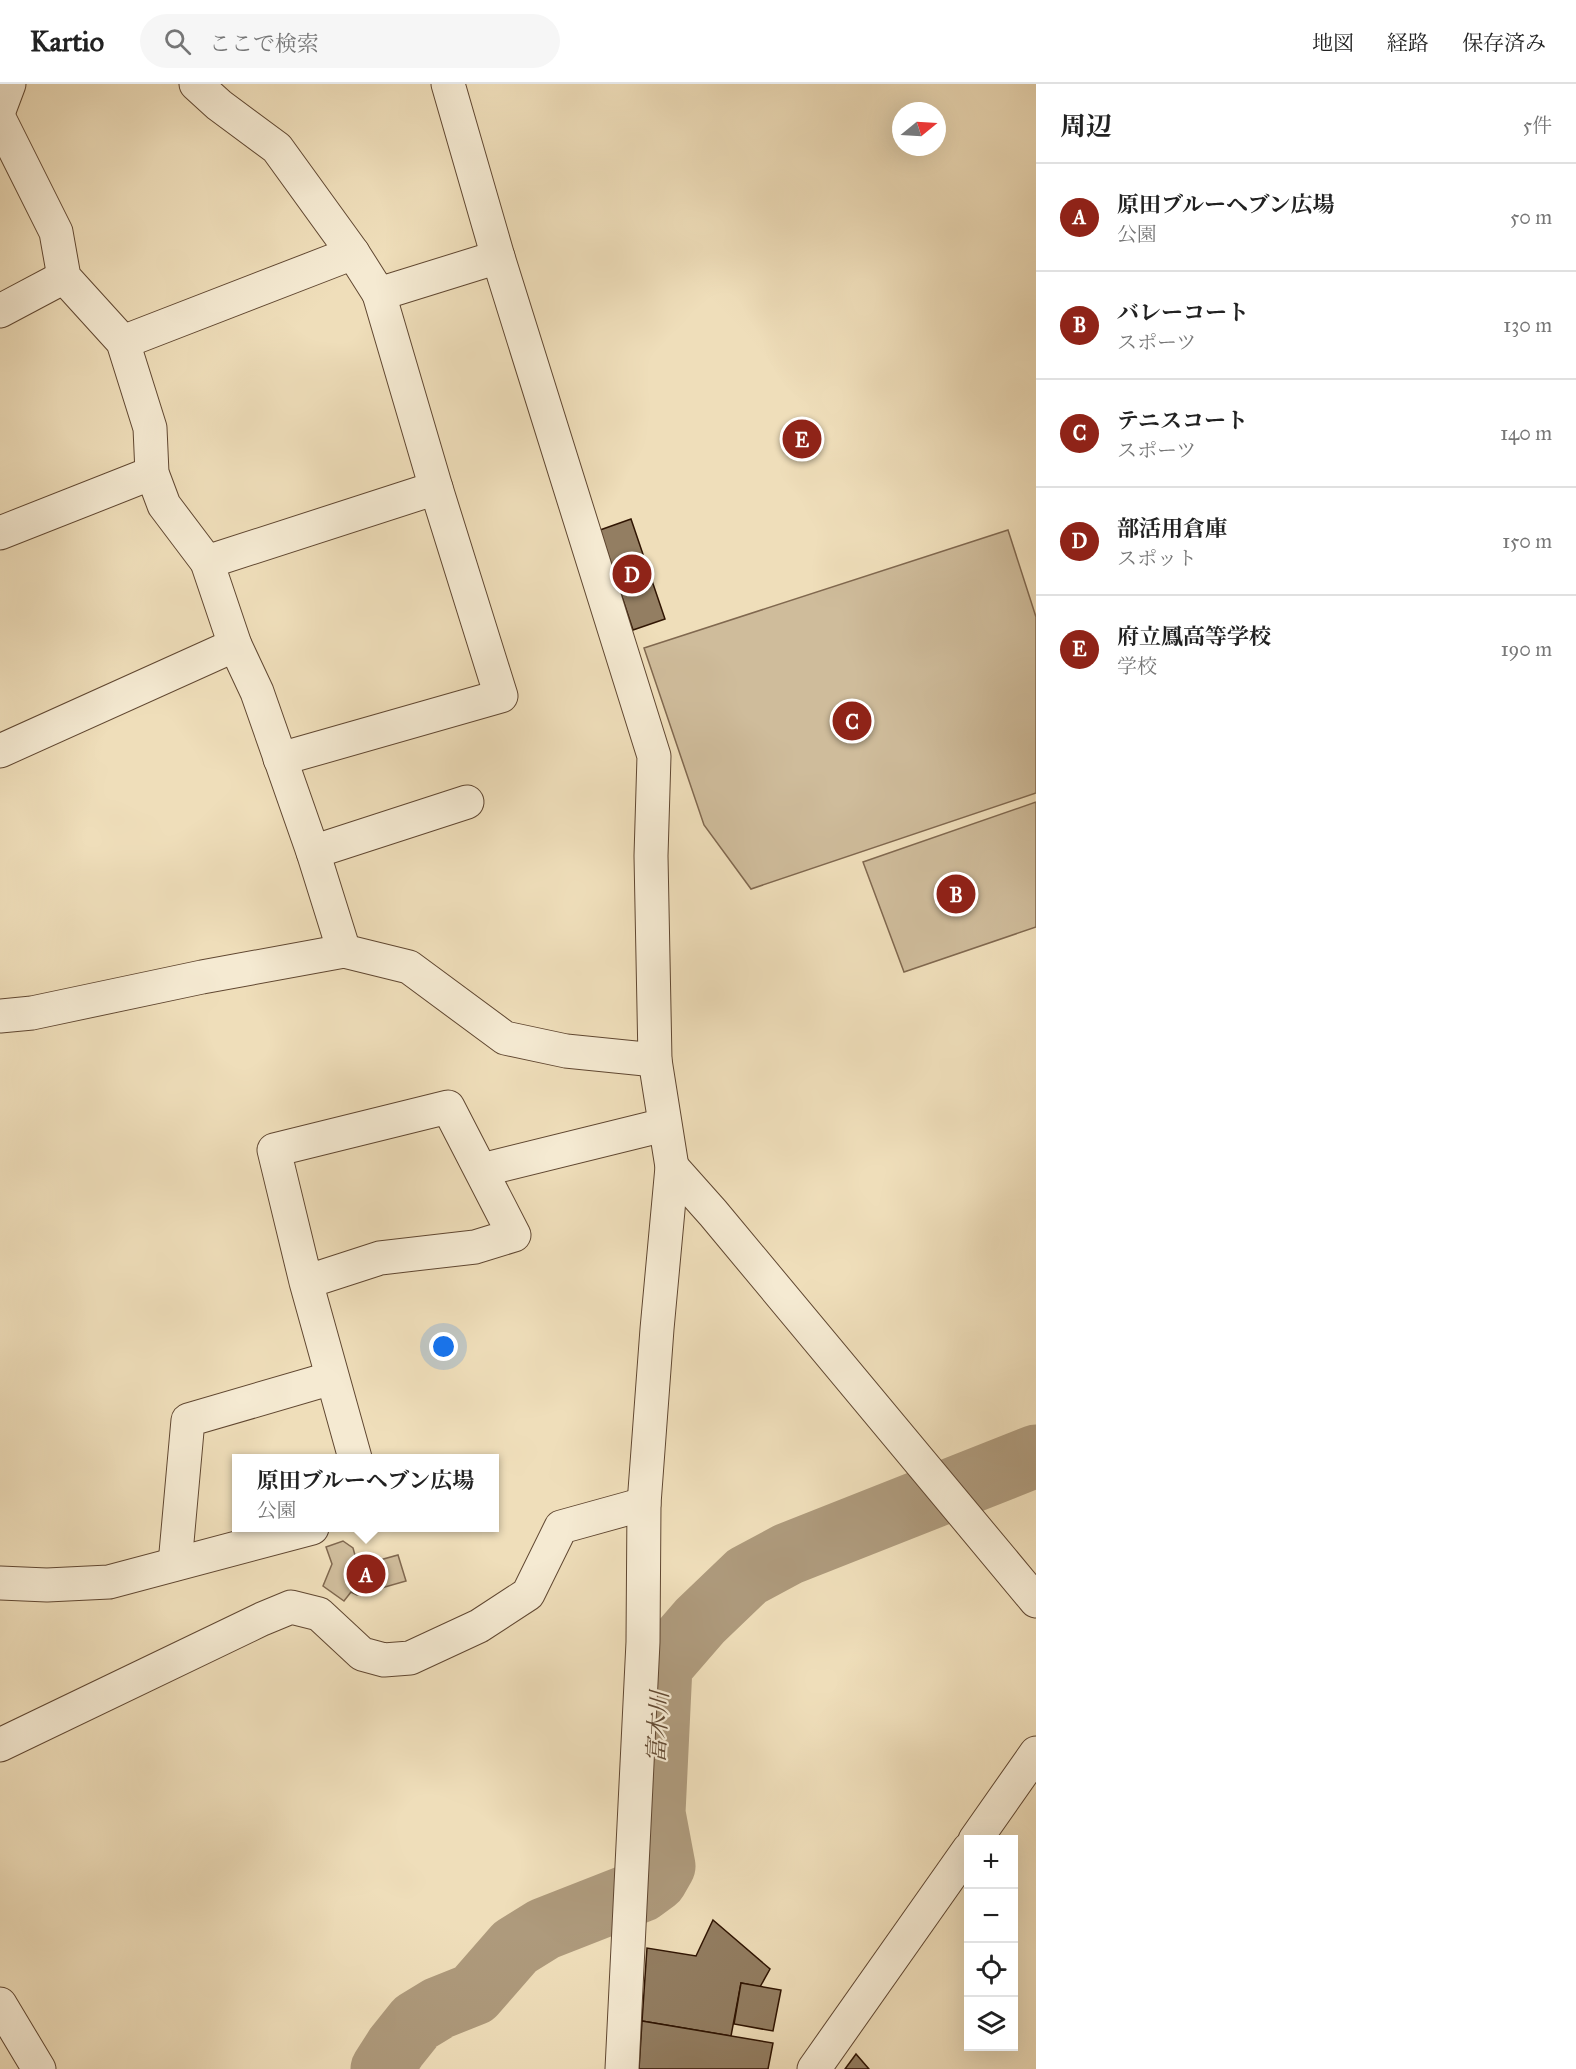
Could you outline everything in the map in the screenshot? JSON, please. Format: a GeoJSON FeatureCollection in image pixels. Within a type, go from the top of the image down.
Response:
{"type":"FeatureCollection","features":[{"type":"Feature","properties":{"kind":"street"},"geometry":{"type":"LineString","coordinates":[[0,108],[9,84]]}},
{"type":"Feature","properties":{"kind":"street"},"geometry":{"type":"LineString","coordinates":[[196,84],[219,105],[277,148],[353,253],[379,294],[501,696],[280,759]]}},
{"type":"Feature","properties":{"kind":"street"},"geometry":{"type":"LineString","coordinates":[[448,84],[498,257],[654,756],[651,856],[655,1060],[672,1167],[644,1504],[643,1642],[622,2069]]}},
{"type":"Feature","properties":{"kind":"street"},"geometry":{"type":"LineString","coordinates":[[0,120],[56,232],[64,278],[123,342],[150,428],[152,473],[164,505],[207,562],[235,645],[257,692],[313,852],[344,951]]}},
{"type":"Feature","properties":{"kind":"street"},"geometry":{"type":"LineString","coordinates":[[123,342],[353,253]]}},
{"type":"Feature","properties":{"kind":"street"},"geometry":{"type":"LineString","coordinates":[[379,294],[498,257]]}},
{"type":"Feature","properties":{"kind":"street"},"geometry":{"type":"LineString","coordinates":[[0,310],[64,278]]}},
{"type":"Feature","properties":{"kind":"street"},"geometry":{"type":"LineString","coordinates":[[0,533],[152,473]]}},
{"type":"Feature","properties":{"kind":"street"},"geometry":{"type":"LineString","coordinates":[[207,562],[436,488]]}},
{"type":"Feature","properties":{"kind":"street"},"geometry":{"type":"LineString","coordinates":[[0,751],[235,645]]}},
{"type":"Feature","properties":{"kind":"street"},"geometry":{"type":"LineString","coordinates":[[313,852],[466,802]]}},
{"type":"Feature","properties":{"kind":"street"},"geometry":{"type":"LineString","coordinates":[[0,1016],[32,1013],[202,977],[344,951],[409,967],[505,1038],[566,1051],[655,1060]]}},
{"type":"Feature","properties":{"kind":"street"},"geometry":{"type":"LineString","coordinates":[[306,1282],[380,1258],[475,1247],[514,1235],[448,1107],[274,1150],[306,1282],[354,1454]]}},
{"type":"Feature","properties":{"kind":"street"},"geometry":{"type":"LineString","coordinates":[[482,1170],[664,1125]]}},
{"type":"Feature","properties":{"kind":"street"},"geometry":{"type":"LineString","coordinates":[[672,1167],[713,1213],[1036,1601]]}},
{"type":"Feature","properties":{"kind":"street"},"geometry":{"type":"LineString","coordinates":[[175,1564],[188,1420],[332,1378]]}},
{"type":"Feature","properties":{"kind":"street"},"geometry":{"type":"LineString","coordinates":[[0,1745],[291,1607],[319,1614],[362,1654],[384,1660],[410,1658],[479,1626],[528,1594],[561,1527],[644,1504]]}},
{"type":"Feature","properties":{"kind":"street"},"geometry":{"type":"LineString","coordinates":[[0,1584],[47,1585],[109,1582],[293,1532]]}},
{"type":"Feature","properties":{"kind":"street"},"geometry":{"type":"LineString","coordinates":[[978,1835],[1036,1753]]}},
{"type":"Feature","properties":{"kind":"street"},"geometry":{"type":"LineString","coordinates":[[814,2069],[964,1856]]}},
{"type":"Feature","properties":{"kind":"street"},"geometry":{"type":"LineString","coordinates":[[0,2004],[39,2069]]}},
{"type":"Feature","properties":{"kind":"shaded area"},"geometry":{"type":"Polygon","coordinates":[[[1008,530],[1036,617],[1036,793],[751,889],[704,825],[644,648],[1008,530]]]}},
{"type":"Feature","properties":{"kind":"shaded area"},"geometry":{"type":"Polygon","coordinates":[[[1036,802],[1036,927],[904,972],[863,862],[1036,802]]]}},
{"type":"Feature","properties":{"kind":"shaded area"},"geometry":{"type":"Polygon","coordinates":[[[343,1541],[353,1548],[358,1566],[398,1555],[406,1581],[357,1595],[351,1592],[344,1601],[323,1586],[332,1564],[326,1547],[343,1541]]]}},
{"type":"Feature","properties":{"kind":"building"},"geometry":{"type":"Polygon","coordinates":[[[631,519],[665,619],[633,630],[600,530],[631,519]]]}},
{"type":"Feature","properties":{"kind":"building"},"geometry":{"type":"Polygon","coordinates":[[[713,1920],[770,1969],[760,1987],[741,1983],[731,2036],[642,2021],[647,1948],[696,1956],[713,1920]]]}},
{"type":"Feature","properties":{"kind":"building"},"geometry":{"type":"Polygon","coordinates":[[[741,1983],[781,1990],[773,2031],[734,2024],[741,1983]]]}},
{"type":"Feature","properties":{"kind":"building"},"geometry":{"type":"Polygon","coordinates":[[[642,2021],[773,2043],[768,2069],[639,2069],[642,2021]]]}},
{"type":"Feature","properties":{"kind":"building"},"geometry":{"type":"Polygon","coordinates":[[[856,2054],[869,2069],[845,2069],[856,2054]]]}},
{"type":"Feature","properties":{"kind":"waterway","name":"富木川"},"geometry":{"type":"LineString","coordinates":[[382,2069],[416,2022],[439,2008],[474,1994],[515,1947],[544,1929],[641,1891],[656,1880],[664,1866],[654,1813],[661,1666],[700,1621],[747,1576],[788,1554],[1036,1456]]}},
{"type":"Feature","properties":{"kind":"place","name":"府立鳳高等学校"},"geometry":{"type":"Point","coordinates":[802,439]}},
{"type":"Feature","properties":{"kind":"place","name":"部活用倉庫"},"geometry":{"type":"Point","coordinates":[632,574]}},
{"type":"Feature","properties":{"kind":"place","name":"テニスコート"},"geometry":{"type":"Point","coordinates":[852,721]}},
{"type":"Feature","properties":{"kind":"place","name":"バレーコート"},"geometry":{"type":"Point","coordinates":[956,894]}},
{"type":"Feature","properties":{"kind":"place","name":"原田ブルーヘブン広場"},"geometry":{"type":"Point","coordinates":[366,1574]}}]}
